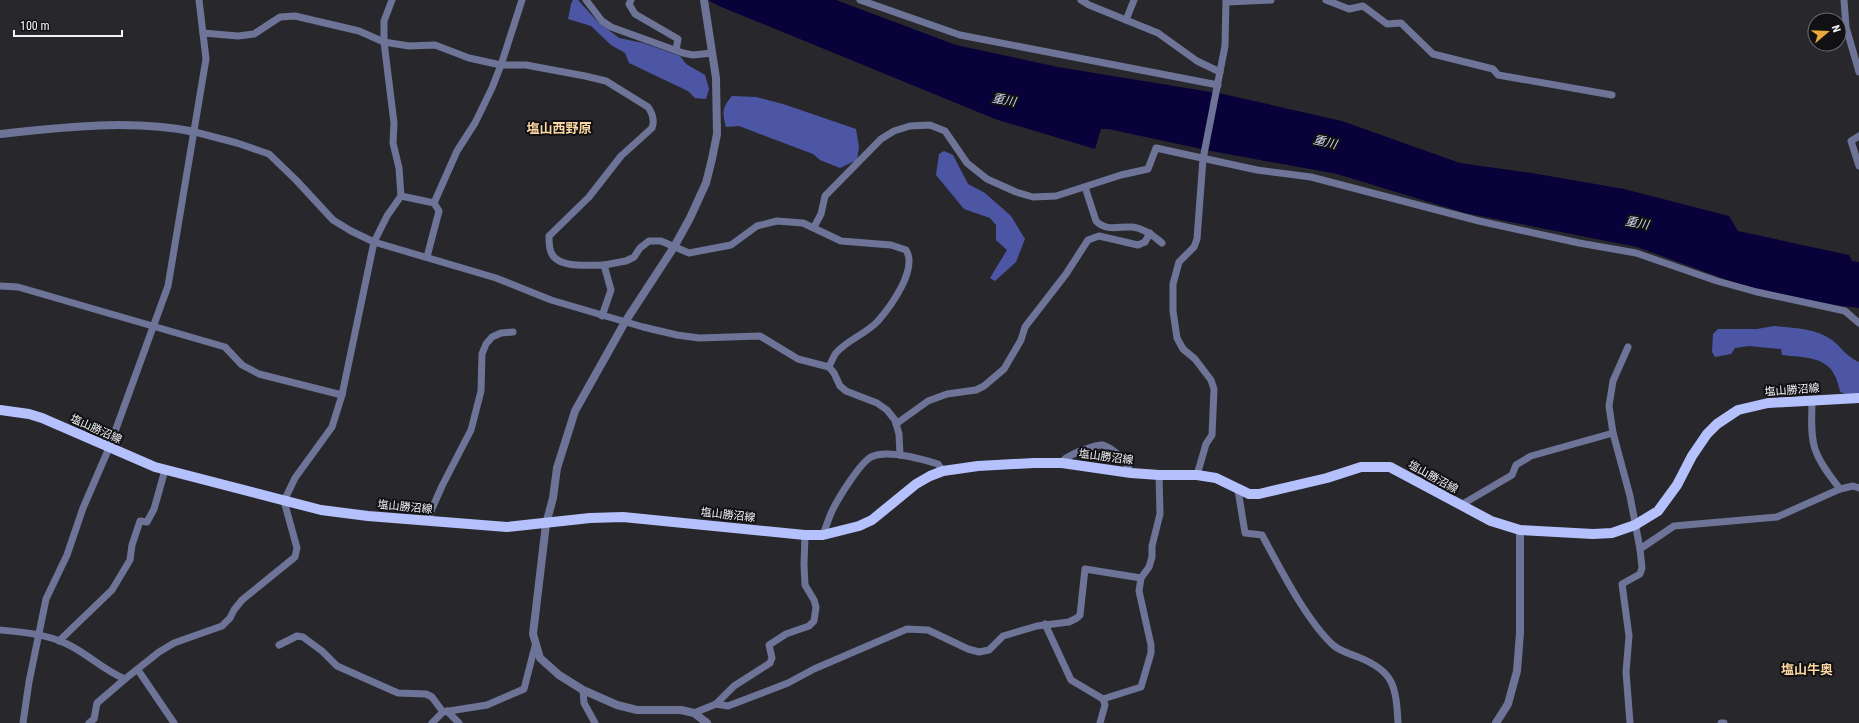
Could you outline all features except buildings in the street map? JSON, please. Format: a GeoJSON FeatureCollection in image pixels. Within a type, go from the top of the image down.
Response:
{"type":"FeatureCollection","features":[{"type":"Feature","properties":{"kind":"main road","name":"塩山勝沼線"},"geometry":{"type":"LineString","coordinates":[[0,410],[29,414],[42,418],[155,467],[321,510],[507,527],[546,524],[590,518],[623,517],[823,536],[859,526],[872,520],[916,484],[943,471],[978,466],[1034,463],[1062,464],[1131,473],[1197,475],[1216,478],[1249,494],[1259,494],[1327,478],[1361,467],[1390,467],[1491,522],[1520,530],[1594,534],[1612,533],[1635,525],[1648,518],[1665,502],[1677,485],[1707,434],[1722,420],[1738,410],[1756,405],[1859,398]]}},
{"type":"Feature","properties":{"kind":"street"},"geometry":{"type":"LineString","coordinates":[[24,723],[29,682],[46,599],[67,555],[83,508],[109,448],[168,286],[195,132],[206,59],[199,0]]}},
{"type":"Feature","properties":{"kind":"street"},"geometry":{"type":"LineString","coordinates":[[89,723],[94,719],[97,704],[125,679],[159,652],[174,644],[222,626],[230,618],[242,600],[295,557],[297,548],[284,501],[295,478],[332,427],[342,396],[374,242],[387,216],[401,196],[399,168],[393,144],[394,123],[384,42],[384,21],[392,0]]}},
{"type":"Feature","properties":{"kind":"street"},"geometry":{"type":"LineString","coordinates":[[434,203],[457,151],[475,123],[501,65],[522,0]]}},
{"type":"Feature","properties":{"kind":"street"},"geometry":{"type":"LineString","coordinates":[[586,0],[602,21],[611,27],[693,55],[712,53]]}},
{"type":"Feature","properties":{"kind":"street"},"geometry":{"type":"LineString","coordinates":[[631,0],[629,4],[635,14],[678,39],[676,50]]}},
{"type":"Feature","properties":{"kind":"street"},"geometry":{"type":"LineString","coordinates":[[860,0],[960,35],[1218,85]]}},
{"type":"Feature","properties":{"kind":"street"},"geometry":{"type":"LineString","coordinates":[[1081,0],[1158,33],[1197,61],[1220,72]]}},
{"type":"Feature","properties":{"kind":"street"},"geometry":{"type":"LineString","coordinates":[[1126,20],[1134,0]]}},
{"type":"Feature","properties":{"kind":"street"},"geometry":{"type":"LineString","coordinates":[[1197,475],[1206,444],[1212,435],[1214,389],[1211,380],[1195,359],[1183,348],[1177,338],[1173,311],[1173,284],[1180,262],[1194,247],[1197,239],[1203,159],[1225,46],[1227,1],[1271,0]]}},
{"type":"Feature","properties":{"kind":"street"},"geometry":{"type":"LineString","coordinates":[[1326,0],[1349,9],[1363,6],[1387,24],[1400,23],[1433,54],[1493,69],[1498,75],[1612,95]]}},
{"type":"Feature","properties":{"kind":"street"},"geometry":{"type":"LineString","coordinates":[[1844,0],[1846,27],[1859,72]]}},
{"type":"Feature","properties":{"kind":"street"},"geometry":{"type":"LineString","coordinates":[[705,4],[716,78],[717,108],[717,134],[706,183],[690,218],[674,247],[625,322],[575,411],[557,468],[553,498],[546,524],[533,634],[535,646],[540,658],[548,667],[583,690],[637,710],[681,710],[694,713],[707,723]]}},
{"type":"Feature","properties":{"kind":"street"},"geometry":{"type":"LineString","coordinates":[[204,34],[238,36],[254,34],[280,17],[295,16],[359,31],[384,42],[409,46],[435,45],[469,58],[501,65],[526,65],[606,81],[648,107],[652,113],[654,122],[648,132],[621,156],[589,197],[549,236],[551,253],[557,261],[574,266],[604,265],[626,261],[634,257],[640,248],[650,241],[661,241],[689,253],[731,245],[757,226],[777,221],[803,223],[842,241],[901,247],[906,250],[909,255],[910,263],[899,292],[877,322],[836,354],[829,367]]}},
{"type":"Feature","properties":{"kind":"street"},"geometry":{"type":"LineString","coordinates":[[0,134],[142,124],[171,127],[195,132],[238,143],[269,154],[296,180],[333,220],[374,242],[496,278],[552,300],[602,316],[677,335],[691,337],[760,336],[798,359],[829,367],[834,373],[840,386],[846,391],[877,403],[887,410],[896,424],[899,434],[900,455]]}},
{"type":"Feature","properties":{"kind":"street"},"geometry":{"type":"LineString","coordinates":[[814,227],[822,214],[825,196],[881,139],[894,131],[910,126],[930,125],[945,131],[967,163],[987,179],[1016,192],[1033,197],[1056,196],[1148,168],[1156,148],[1258,170],[1311,177],[1479,221],[1579,243],[1636,253],[1716,281],[1757,292],[1846,311],[1859,322]]}},
{"type":"Feature","properties":{"kind":"street"},"geometry":{"type":"LineString","coordinates":[[1859,136],[1851,141],[1859,166]]}},
{"type":"Feature","properties":{"kind":"street"},"geometry":{"type":"LineString","coordinates":[[1085,187],[1096,222],[1100,226],[1106,228],[1133,227],[1150,233],[1162,243]]}},
{"type":"Feature","properties":{"kind":"street"},"geometry":{"type":"LineString","coordinates":[[401,196],[434,203],[440,211],[427,257]]}},
{"type":"Feature","properties":{"kind":"street"},"geometry":{"type":"LineString","coordinates":[[896,424],[928,401],[947,394],[976,390],[984,386],[1004,369],[1021,340],[1025,327],[1066,274],[1088,240],[1099,236],[1138,245],[1145,242],[1150,233]]}},
{"type":"Feature","properties":{"kind":"street"},"geometry":{"type":"LineString","coordinates":[[602,316],[611,290],[604,265]]}},
{"type":"Feature","properties":{"kind":"street"},"geometry":{"type":"LineString","coordinates":[[0,286],[18,287],[154,325],[225,347],[242,365],[258,374],[342,396]]}},
{"type":"Feature","properties":{"kind":"street"},"geometry":{"type":"LineString","coordinates":[[427,520],[445,479],[471,430],[481,391],[482,354],[486,344],[492,337],[501,333],[513,332]]}},
{"type":"Feature","properties":{"kind":"street"},"geometry":{"type":"LineString","coordinates":[[1628,347],[1613,381],[1609,406],[1613,434],[1630,496],[1642,568],[1640,574],[1622,584],[1629,636],[1626,672],[1630,723]]}},
{"type":"Feature","properties":{"kind":"street"},"geometry":{"type":"LineString","coordinates":[[1812,400],[1815,449],[1824,467],[1840,489]]}},
{"type":"Feature","properties":{"kind":"street"},"geometry":{"type":"LineString","coordinates":[[1461,505],[1512,475],[1516,465],[1531,456],[1613,434]]}},
{"type":"Feature","properties":{"kind":"street"},"geometry":{"type":"LineString","coordinates":[[1062,464],[1067,457],[1095,446],[1102,445],[1109,448],[1128,464],[1131,473]]}},
{"type":"Feature","properties":{"kind":"street"},"geometry":{"type":"LineString","coordinates":[[823,536],[833,509],[862,464],[872,457],[881,455],[900,455],[938,464],[943,471]]}},
{"type":"Feature","properties":{"kind":"street"},"geometry":{"type":"LineString","coordinates":[[59,641],[112,590],[130,560],[132,545],[140,521],[147,522],[154,509],[165,470]]}},
{"type":"Feature","properties":{"kind":"street"},"geometry":{"type":"LineString","coordinates":[[1045,624],[1071,680],[1104,699],[1141,687],[1144,671],[1151,653],[1151,645],[1139,591],[1141,578],[1149,568],[1152,557],[1152,546],[1160,514],[1159,475]]}},
{"type":"Feature","properties":{"kind":"street"},"geometry":{"type":"LineString","coordinates":[[1640,549],[1674,526],[1777,517],[1840,489],[1853,486],[1859,488]]}},
{"type":"Feature","properties":{"kind":"street"},"geometry":{"type":"LineString","coordinates":[[1238,490],[1245,532],[1262,535],[1278,566],[1317,626],[1339,649],[1372,662],[1388,676],[1394,692],[1398,723]]}},
{"type":"Feature","properties":{"kind":"street"},"geometry":{"type":"LineString","coordinates":[[1496,723],[1508,704],[1517,671],[1520,633],[1520,530]]}},
{"type":"Feature","properties":{"kind":"street"},"geometry":{"type":"LineString","coordinates":[[694,713],[716,704],[734,686],[770,663],[772,658],[769,645],[786,634],[809,626],[814,621],[816,607],[814,600],[805,585],[804,565],[806,535]]}},
{"type":"Feature","properties":{"kind":"street"},"geometry":{"type":"LineString","coordinates":[[716,704],[728,706],[788,684],[814,669],[907,629],[928,630],[968,649],[979,652],[989,650],[1003,636],[1045,624],[1069,622],[1077,618],[1080,615],[1085,569],[1141,578]]}},
{"type":"Feature","properties":{"kind":"street"},"geometry":{"type":"LineString","coordinates":[[0,630],[39,635],[66,643],[116,675],[125,679]]}},
{"type":"Feature","properties":{"kind":"street"},"geometry":{"type":"LineString","coordinates":[[279,645],[296,636],[303,637],[322,651],[337,666],[398,693],[426,694],[432,697],[445,712],[459,723]]}},
{"type":"Feature","properties":{"kind":"street"},"geometry":{"type":"LineString","coordinates":[[432,723],[445,712],[487,705],[524,689],[535,646]]}},
{"type":"Feature","properties":{"kind":"street"},"geometry":{"type":"LineString","coordinates":[[138,670],[174,723]]}},
{"type":"Feature","properties":{"kind":"street"},"geometry":{"type":"LineString","coordinates":[[583,690],[584,703],[595,723]]}},
{"type":"Feature","properties":{"kind":"street"},"geometry":{"type":"LineString","coordinates":[[1100,723],[1105,705],[1104,699]]}},
{"type":"Feature","properties":{"kind":"shaded area"},"geometry":{"type":"Polygon","coordinates":[[[573,0],[578,0],[598,22],[619,38],[643,43],[680,56],[686,64],[705,75],[709,89],[706,99],[695,98],[688,91],[629,63],[625,53],[611,45],[591,26],[568,19],[573,0]]]}},
{"type":"Feature","properties":{"kind":"shaded area"},"geometry":{"type":"Polygon","coordinates":[[[732,96],[756,97],[783,104],[856,129],[859,147],[857,160],[840,168],[820,160],[813,154],[739,126],[726,127],[724,110],[726,104],[732,96]]]}},
{"type":"Feature","properties":{"kind":"shaded area"},"geometry":{"type":"Polygon","coordinates":[[[944,151],[953,155],[968,184],[985,193],[1011,216],[1025,239],[1016,262],[995,281],[990,278],[1007,250],[996,240],[996,225],[990,218],[964,209],[936,175],[939,154],[944,151]]]}},
{"type":"Feature","properties":{"kind":"shaded area"},"geometry":{"type":"Polygon","coordinates":[[[1774,326],[1812,331],[1832,340],[1848,355],[1859,362],[1859,394],[1849,395],[1840,392],[1835,376],[1830,368],[1824,364],[1811,358],[1782,355],[1781,349],[1749,346],[1735,348],[1731,354],[1715,357],[1712,352],[1713,334],[1718,329],[1757,329],[1774,326]]]}},
{"type":"Feature","properties":{"kind":"water","name":"重川"},"geometry":{"type":"Polygon","coordinates":[[[708,0],[836,0],[956,45],[1058,67],[1223,94],[1342,121],[1460,163],[1532,173],[1624,189],[1729,216],[1738,231],[1849,255],[1852,261],[1859,262],[1859,308],[1834,305],[1752,289],[1637,247],[1465,213],[1337,174],[1211,151],[1108,129],[1101,129],[1095,149],[995,119],[719,6],[708,0]]]}},
{"type":"Feature","properties":{"kind":"district","name":"塩山西野原"},"geometry":{"type":"Point","coordinates":[559,128]}},
{"type":"Feature","properties":{"kind":"district","name":"塩山牛奥"},"geometry":{"type":"Point","coordinates":[1807,669]}}]}
